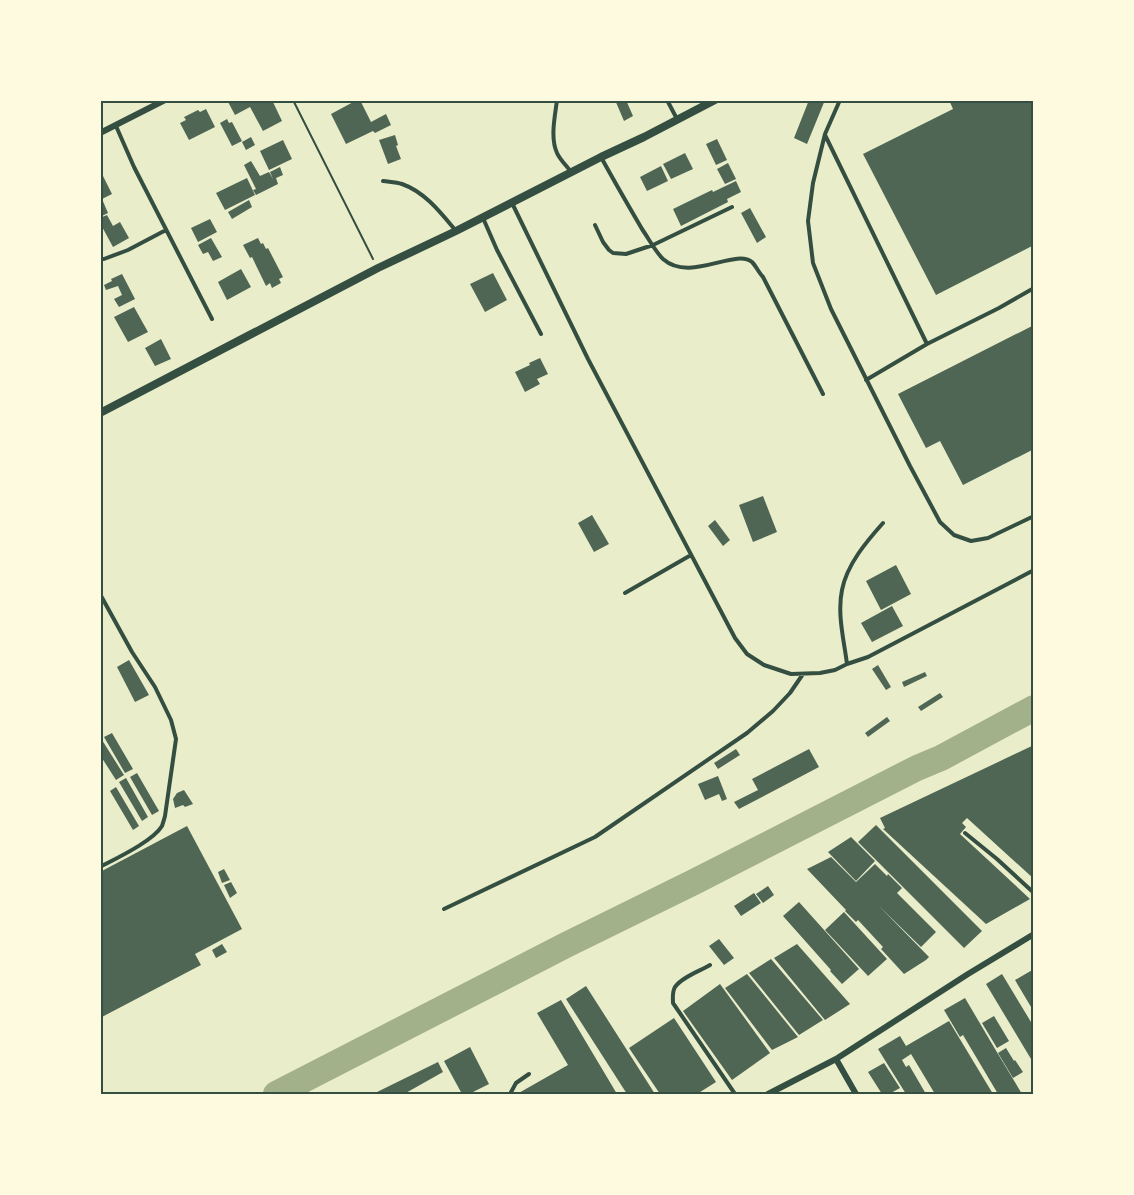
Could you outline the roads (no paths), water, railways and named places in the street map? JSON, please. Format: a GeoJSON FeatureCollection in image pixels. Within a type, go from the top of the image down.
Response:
{"type":"FeatureCollection","features":[{"type":"Feature","properties":{"kind":"street"},"geometry":{"type":"LineString","coordinates":[[100,133],[165,100]]}},
{"type":"Feature","properties":{"kind":"street"},"geometry":{"type":"LineString","coordinates":[[100,413],[378,268],[483,218],[715,100]]}},
{"type":"Feature","properties":{"kind":"street"},"geometry":{"type":"LineString","coordinates":[[768,1095],[836,1059],[1034,934]]}},
{"type":"Feature","properties":{"kind":"street"},"geometry":{"type":"LineString","coordinates":[[836,1059],[856,1095]]}},
{"type":"Feature","properties":{"kind":"lane"},"geometry":{"type":"LineString","coordinates":[[557,100],[555,147],[557,155],[572,172]]}},
{"type":"Feature","properties":{"kind":"lane"},"geometry":{"type":"LineString","coordinates":[[667,100],[677,120]]}},
{"type":"Feature","properties":{"kind":"lane"},"geometry":{"type":"LineString","coordinates":[[840,100],[825,134],[813,183],[808,221],[813,263],[831,309],[940,522],[954,535],[971,541],[988,538],[1034,516]]}},
{"type":"Feature","properties":{"kind":"lane"},"geometry":{"type":"LineString","coordinates":[[116,126],[134,167],[212,319]]}},
{"type":"Feature","properties":{"kind":"lane"},"geometry":{"type":"LineString","coordinates":[[825,134],[927,344]]}},
{"type":"Feature","properties":{"kind":"lane"},"geometry":{"type":"LineString","coordinates":[[601,157],[652,245],[664,260],[682,267],[708,266],[737,259],[752,262],[823,393]]}},
{"type":"Feature","properties":{"kind":"lane"},"geometry":{"type":"LineString","coordinates":[[383,181],[401,184],[414,190],[440,211],[456,231]]}},
{"type":"Feature","properties":{"kind":"lane"},"geometry":{"type":"LineString","coordinates":[[512,202],[588,359],[735,638],[747,654],[764,665],[791,674],[835,670],[868,657],[1034,570]]}},
{"type":"Feature","properties":{"kind":"lane"},"geometry":{"type":"LineString","coordinates":[[595,225],[609,250],[626,255],[732,207]]}},
{"type":"Feature","properties":{"kind":"lane"},"geometry":{"type":"LineString","coordinates":[[483,218],[541,334]]}},
{"type":"Feature","properties":{"kind":"lane"},"geometry":{"type":"LineString","coordinates":[[100,259],[128,250],[166,230]]}},
{"type":"Feature","properties":{"kind":"lane"},"geometry":{"type":"LineString","coordinates":[[867,380],[927,344],[1034,288]]}},
{"type":"Feature","properties":{"kind":"lane"},"geometry":{"type":"LineString","coordinates":[[847,664],[840,609],[845,578],[864,545],[884,523]]}},
{"type":"Feature","properties":{"kind":"lane"},"geometry":{"type":"LineString","coordinates":[[626,593],[691,555]]}},
{"type":"Feature","properties":{"kind":"lane"},"geometry":{"type":"LineString","coordinates":[[100,594],[132,652],[155,687],[171,720],[176,739],[165,816],[161,827],[148,839],[100,867]]}},
{"type":"Feature","properties":{"kind":"lane"},"geometry":{"type":"LineString","coordinates":[[444,909],[595,837],[747,734],[790,693],[803,674]]}},
{"type":"Feature","properties":{"kind":"lane"},"geometry":{"type":"LineString","coordinates":[[965,833],[1034,893]]}},
{"type":"Feature","properties":{"kind":"lane"},"geometry":{"type":"LineString","coordinates":[[710,965],[686,978],[675,988],[672,996],[673,1003],[735,1095]]}},
{"type":"Feature","properties":{"kind":"lane"},"geometry":{"type":"LineString","coordinates":[[510,1095],[516,1083],[529,1074]]}},
{"type":"Feature","properties":{"kind":"waterway"},"geometry":{"type":"LineString","coordinates":[[276,1094],[566,945],[941,758],[1034,708]]}}]}
